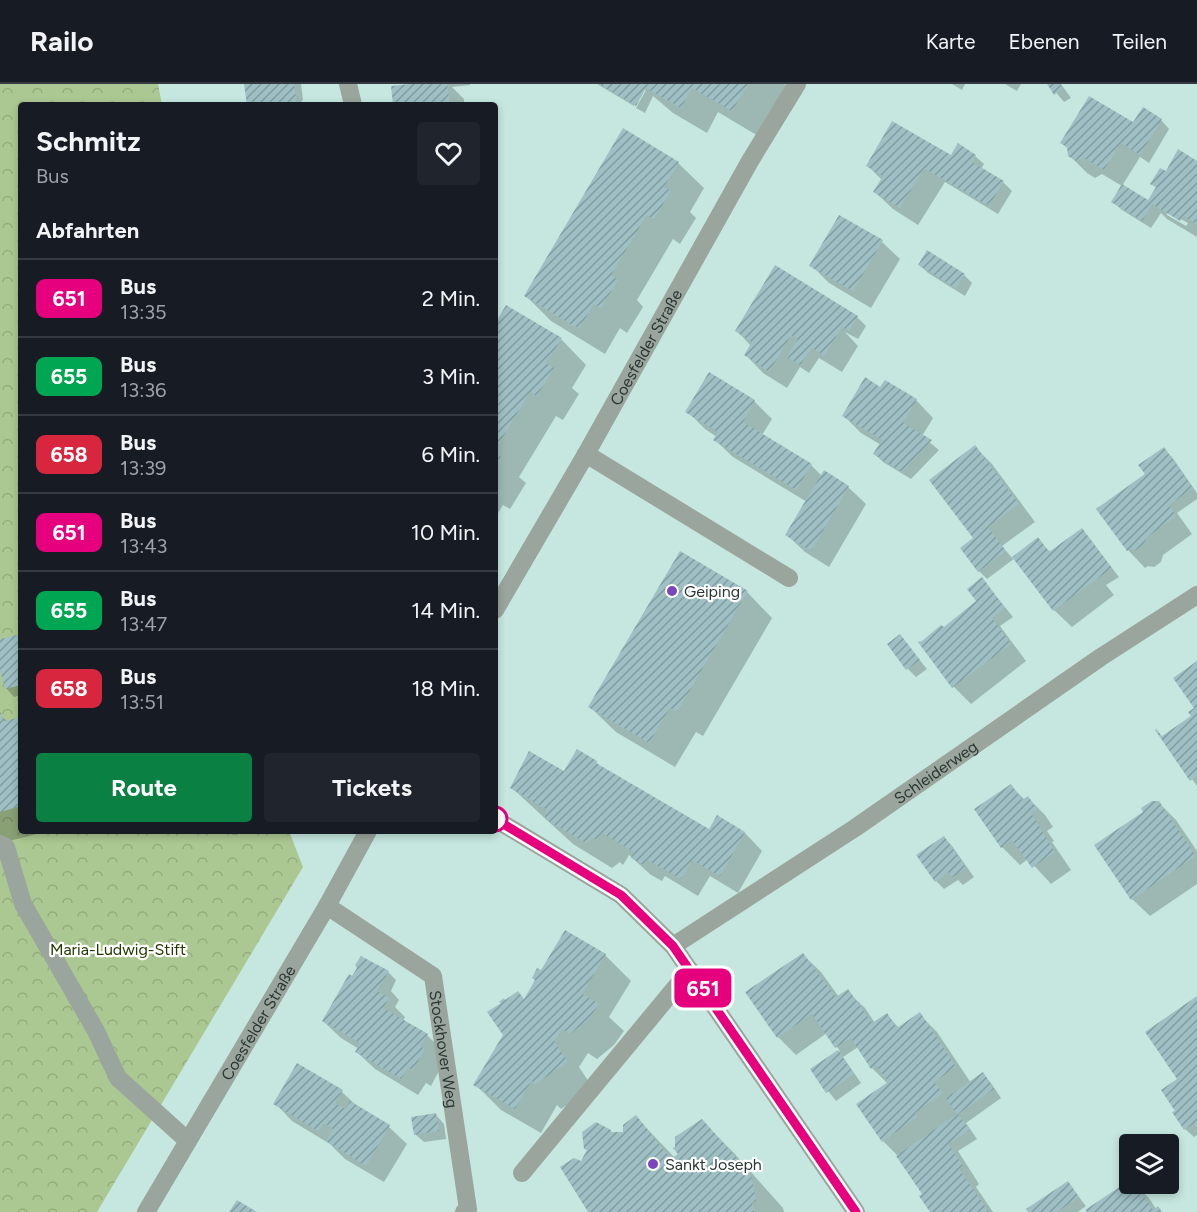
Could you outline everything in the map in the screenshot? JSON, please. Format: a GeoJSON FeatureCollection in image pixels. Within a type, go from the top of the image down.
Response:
{"type":"FeatureCollection","features":[{"type":"Feature","properties":{"kind":"street"},"geometry":{"type":"LineString","coordinates":[[348,84],[352,102]]}},
{"type":"Feature","properties":{"kind":"street","name":"Coesfelder Straße"},"geometry":{"type":"LineString","coordinates":[[498,605],[796,84]]}},
{"type":"Feature","properties":{"kind":"street"},"geometry":{"type":"LineString","coordinates":[[586,454],[789,578]]}},
{"type":"Feature","properties":{"kind":"street","name":"Schleiderweg"},"geometry":{"type":"LineString","coordinates":[[673,946],[855,828],[1091,664],[1197,595]]}},
{"type":"Feature","properties":{"kind":"street"},"geometry":{"type":"LineString","coordinates":[[498,821],[621,895],[673,946],[856,1212]]}},
{"type":"Feature","properties":{"kind":"street","name":"Coesfelder Straße"},"geometry":{"type":"LineString","coordinates":[[146,1212],[327,906],[366,834]]}},
{"type":"Feature","properties":{"kind":"street"},"geometry":{"type":"LineString","coordinates":[[0,844],[6,847],[23,904],[96,1030],[118,1078],[188,1141]]}},
{"type":"Feature","properties":{"kind":"street","name":"Stockhover Weg"},"geometry":{"type":"LineString","coordinates":[[327,906],[433,976],[468,1209],[464,1212]]}},
{"type":"Feature","properties":{"kind":"street"},"geometry":{"type":"LineString","coordinates":[[522,1173],[690,970]]}},
{"type":"Feature","properties":{"kind":"green space","name":"Maria-Ludwig-Stift"},"geometry":{"type":"Polygon","coordinates":[[[0,84],[158,84],[161,102],[18,102],[18,834],[290,834],[303,867],[97,1212],[0,1212],[0,84]]]}},
{"type":"Feature","properties":{"kind":"building"},"geometry":{"type":"Polygon","coordinates":[[[244,84],[294,84],[297,102],[247,102],[244,84]]]}},
{"type":"Feature","properties":{"kind":"building"},"geometry":{"type":"Polygon","coordinates":[[[447,84],[450,102],[393,102],[391,86],[447,84]]]}},
{"type":"Feature","properties":{"kind":"building"},"geometry":{"type":"Polygon","coordinates":[[[599,84],[748,84],[732,111],[692,88],[681,108],[646,88],[636,106],[599,84]]]}},
{"type":"Feature","properties":{"kind":"building"},"geometry":{"type":"Polygon","coordinates":[[[1047,84],[1060,84],[1063,89],[1054,95],[1047,84]]]}},
{"type":"Feature","properties":{"kind":"building"},"geometry":{"type":"Polygon","coordinates":[[[1089,96],[1133,122],[1143,107],[1162,119],[1140,155],[1121,143],[1104,170],[1084,158],[1076,161],[1068,156],[1067,147],[1060,143],[1089,96]]]}},
{"type":"Feature","properties":{"kind":"building"},"geometry":{"type":"Polygon","coordinates":[[[892,121],[951,155],[958,143],[976,155],[972,162],[1004,181],[989,206],[924,168],[900,208],[873,192],[883,176],[866,166],[892,121]]]}},
{"type":"Feature","properties":{"kind":"building"},"geometry":{"type":"Polygon","coordinates":[[[623,128],[679,162],[664,187],[671,191],[654,219],[647,215],[611,275],[618,280],[601,308],[594,304],[579,329],[524,296],[623,128]]]}},
{"type":"Feature","properties":{"kind":"building"},"geometry":{"type":"Polygon","coordinates":[[[1178,149],[1197,161],[1197,224],[1183,216],[1180,221],[1152,204],[1142,221],[1111,202],[1122,184],[1148,200],[1156,187],[1150,184],[1160,168],[1166,171],[1178,149]]]}},
{"type":"Feature","properties":{"kind":"building"},"geometry":{"type":"Polygon","coordinates":[[[839,215],[883,240],[853,291],[809,266],[839,215]]]}},
{"type":"Feature","properties":{"kind":"building"},"geometry":{"type":"Polygon","coordinates":[[[927,250],[965,274],[956,288],[918,265],[927,250]]]}},
{"type":"Feature","properties":{"kind":"building"},"geometry":{"type":"Polygon","coordinates":[[[775,265],[858,316],[849,331],[842,327],[824,356],[812,348],[800,365],[787,357],[798,339],[791,335],[769,372],[744,355],[752,342],[735,331],[775,265]]]}},
{"type":"Feature","properties":{"kind":"building"},"geometry":{"type":"Polygon","coordinates":[[[506,305],[562,338],[546,363],[554,368],[537,396],[530,392],[498,445],[498,319],[506,305]]]}},
{"type":"Feature","properties":{"kind":"building"},"geometry":{"type":"Polygon","coordinates":[[[709,372],[755,400],[743,422],[812,464],[796,490],[713,440],[718,432],[685,412],[709,372]]]}},
{"type":"Feature","properties":{"kind":"building"},"geometry":{"type":"Polygon","coordinates":[[[865,377],[880,387],[885,380],[917,399],[903,423],[932,440],[902,472],[873,454],[882,440],[842,416],[865,377]]]}},
{"type":"Feature","properties":{"kind":"building"},"geometry":{"type":"Polygon","coordinates":[[[975,445],[1019,504],[988,527],[1006,551],[978,572],[960,548],[973,538],[929,480],[975,445]]]}},
{"type":"Feature","properties":{"kind":"building"},"geometry":{"type":"Polygon","coordinates":[[[1164,447],[1193,488],[1169,505],[1176,516],[1146,538],[1144,544],[1136,550],[1127,551],[1096,509],[1145,474],[1138,465],[1164,447]]]}},
{"type":"Feature","properties":{"kind":"building"},"geometry":{"type":"Polygon","coordinates":[[[824,470],[849,486],[811,551],[785,535],[824,470]]]}},
{"type":"Feature","properties":{"kind":"building"},"geometry":{"type":"Polygon","coordinates":[[[1082,528],[1112,568],[1053,611],[1012,557],[1038,537],[1049,552],[1082,528]]]}},
{"type":"Feature","properties":{"kind":"building"},"geometry":{"type":"Polygon","coordinates":[[[680,551],[748,591],[677,712],[670,708],[649,743],[588,707],[680,551]]]}},
{"type":"Feature","properties":{"kind":"building"},"geometry":{"type":"Polygon","coordinates":[[[982,577],[1005,608],[992,618],[1011,644],[952,688],[918,642],[941,625],[944,627],[976,601],[967,589],[982,577]]]}},
{"type":"Feature","properties":{"kind":"building"},"geometry":{"type":"Polygon","coordinates":[[[900,634],[920,660],[906,670],[887,644],[900,634]]]}},
{"type":"Feature","properties":{"kind":"building"},"geometry":{"type":"Polygon","coordinates":[[[18,635],[18,686],[5,689],[0,670],[0,639],[18,635]]]}},
{"type":"Feature","properties":{"kind":"building"},"geometry":{"type":"Polygon","coordinates":[[[1197,661],[1197,776],[1190,781],[1155,730],[1162,736],[1191,716],[1188,712],[1194,708],[1173,678],[1197,661]]]}},
{"type":"Feature","properties":{"kind":"building"},"geometry":{"type":"Polygon","coordinates":[[[0,711],[4,721],[18,718],[18,807],[0,812],[0,711]]]}},
{"type":"Feature","properties":{"kind":"building"},"geometry":{"type":"Polygon","coordinates":[[[577,749],[597,761],[596,763],[709,829],[717,815],[745,832],[720,876],[692,860],[681,879],[647,860],[644,865],[631,858],[634,852],[602,833],[597,840],[593,838],[586,843],[545,819],[546,809],[510,788],[529,751],[564,771],[577,749]]]}},
{"type":"Feature","properties":{"kind":"building"},"geometry":{"type":"Polygon","coordinates":[[[1011,784],[1022,800],[1028,796],[1037,809],[1031,813],[1055,852],[1032,868],[1012,840],[1001,848],[974,809],[1011,784]]]}},
{"type":"Feature","properties":{"kind":"building"},"geometry":{"type":"Polygon","coordinates":[[[1152,801],[1159,801],[1196,856],[1131,900],[1094,845],[1143,812],[1141,808],[1152,801]]]}},
{"type":"Feature","properties":{"kind":"building"},"geometry":{"type":"Polygon","coordinates":[[[944,836],[966,868],[953,877],[948,872],[935,882],[916,855],[944,836]]]}},
{"type":"Feature","properties":{"kind":"building"},"geometry":{"type":"Polygon","coordinates":[[[565,930],[606,954],[582,994],[599,1004],[588,1020],[570,1034],[562,1029],[554,1041],[568,1062],[534,1085],[532,1080],[515,1109],[473,1085],[503,1035],[487,1012],[501,1003],[499,1002],[504,998],[505,1000],[518,991],[524,999],[535,980],[532,978],[537,968],[541,970],[565,930]]]}},
{"type":"Feature","properties":{"kind":"building"},"geometry":{"type":"Polygon","coordinates":[[[803,953],[836,997],[848,989],[872,1023],[887,1013],[897,1028],[920,1012],[956,1067],[934,1082],[943,1093],[915,1113],[917,1117],[882,1142],[856,1104],[888,1082],[876,1065],[871,1069],[851,1038],[835,1048],[812,1014],[777,1038],[745,992],[803,953]]]}},
{"type":"Feature","properties":{"kind":"building"},"geometry":{"type":"Polygon","coordinates":[[[361,956],[389,971],[377,991],[389,998],[383,1008],[428,1034],[420,1046],[425,1049],[413,1070],[408,1067],[401,1079],[355,1052],[360,1043],[322,1021],[349,974],[352,976],[357,968],[355,965],[361,956]]]}},
{"type":"Feature","properties":{"kind":"building"},"geometry":{"type":"Polygon","coordinates":[[[1197,996],[1197,1129],[1194,1124],[1184,1130],[1161,1090],[1177,1079],[1145,1032],[1197,996]]]}},
{"type":"Feature","properties":{"kind":"building"},"geometry":{"type":"Polygon","coordinates":[[[838,1050],[854,1074],[826,1093],[810,1069],[838,1050]]]}},
{"type":"Feature","properties":{"kind":"building"},"geometry":{"type":"Polygon","coordinates":[[[297,1063],[343,1090],[335,1103],[345,1109],[350,1101],[390,1125],[366,1166],[326,1141],[333,1129],[324,1123],[318,1131],[273,1104],[297,1063]]]}},
{"type":"Feature","properties":{"kind":"building"},"geometry":{"type":"Polygon","coordinates":[[[983,1072],[994,1089],[958,1114],[970,1130],[948,1144],[963,1166],[959,1169],[989,1212],[930,1212],[919,1196],[922,1194],[896,1156],[957,1114],[946,1098],[983,1072]]]}},
{"type":"Feature","properties":{"kind":"building"},"geometry":{"type":"Polygon","coordinates":[[[436,1113],[439,1131],[414,1135],[411,1117],[436,1113]]]}},
{"type":"Feature","properties":{"kind":"building","name":"Sankt Joseph"},"geometry":{"type":"Polygon","coordinates":[[[636,1115],[671,1159],[678,1154],[673,1148],[675,1137],[702,1119],[751,1174],[756,1201],[752,1203],[754,1212],[588,1212],[560,1167],[574,1158],[581,1161],[587,1150],[584,1149],[582,1132],[596,1122],[611,1132],[623,1132],[623,1125],[636,1115]]]}},
{"type":"Feature","properties":{"kind":"building"},"geometry":{"type":"Polygon","coordinates":[[[1068,1181],[1079,1197],[1057,1212],[1028,1212],[1026,1209],[1068,1181]]]}},
{"type":"Feature","properties":{"kind":"building"},"geometry":{"type":"Polygon","coordinates":[[[1119,1187],[1119,1194],[1142,1194],[1153,1210],[1158,1206],[1162,1212],[1087,1212],[1085,1210],[1119,1187]]]}},
{"type":"Feature","properties":{"kind":"building"},"geometry":{"type":"Polygon","coordinates":[[[237,1200],[257,1212],[229,1212],[237,1200]]]}},
{"type":"Feature","properties":{"kind":"bus line","name":"651"},"geometry":{"type":"LineString","coordinates":[[498,821],[621,895],[673,946],[856,1212]]}},
{"type":"Feature","properties":{"kind":"place","name":"Geiping"},"geometry":{"type":"Point","coordinates":[672,591]}},
{"type":"Feature","properties":{"kind":"place","name":"Sankt Joseph"},"geometry":{"type":"Point","coordinates":[653,1164]}}]}
